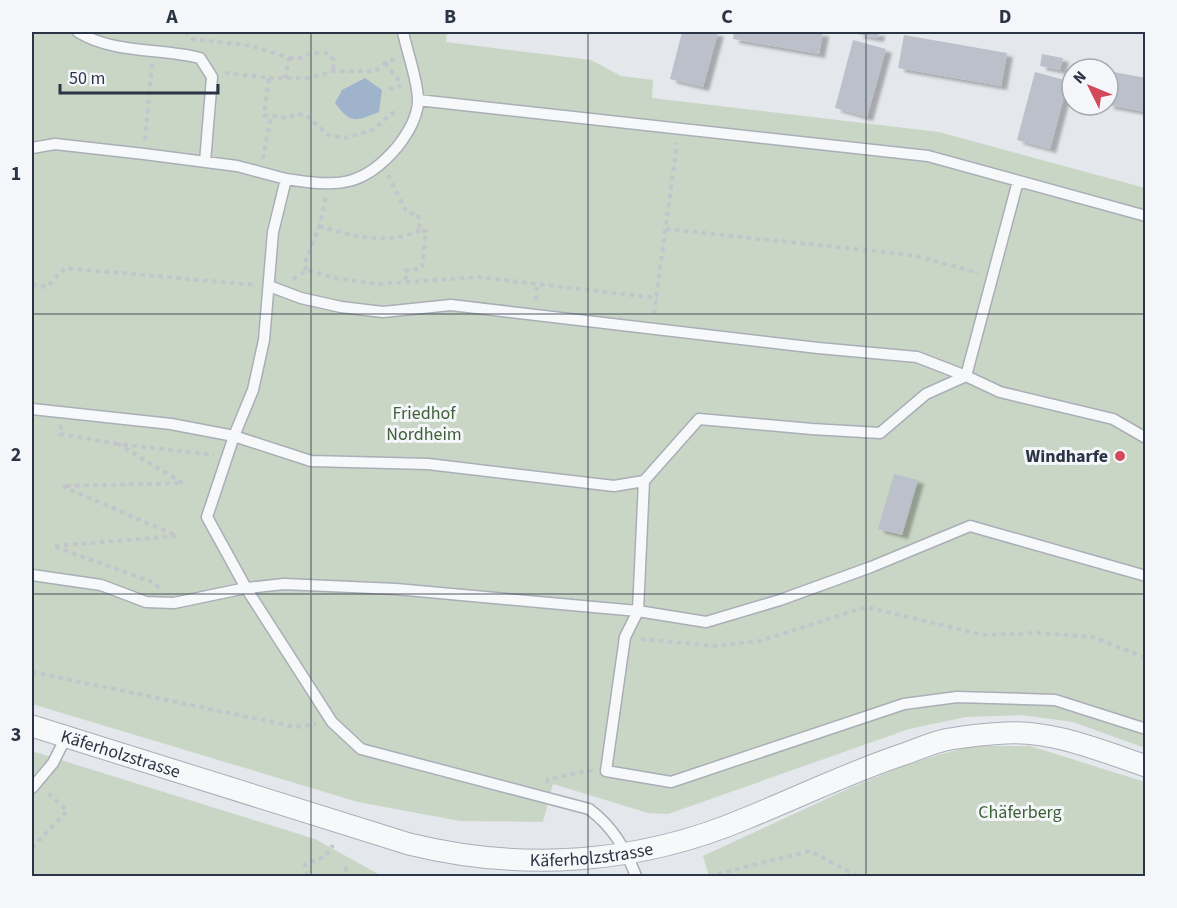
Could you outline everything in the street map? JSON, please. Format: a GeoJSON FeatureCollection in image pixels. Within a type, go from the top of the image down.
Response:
{"type":"FeatureCollection","features":[{"type":"Feature","properties":{"kind":"street","name":"Käferholzstrasse"},"geometry":{"type":"LineString","coordinates":[[32,726],[409,844],[450,854],[487,859],[544,861],[628,855],[692,839],[746,819],[860,769],[949,739],[1007,733],[1045,736],[1076,743],[1146,766]]}},
{"type":"Feature","properties":{"kind":"lane"},"geometry":{"type":"LineString","coordinates":[[78,32],[91,40],[133,50],[200,58],[212,77],[205,162]]}},
{"type":"Feature","properties":{"kind":"lane"},"geometry":{"type":"LineString","coordinates":[[32,148],[55,144],[144,154],[237,166],[286,179],[327,184],[366,176],[383,164],[406,136],[414,118],[418,100],[404,32]]}},
{"type":"Feature","properties":{"kind":"lane"},"geometry":{"type":"LineString","coordinates":[[418,100],[928,156],[1146,216]]}},
{"type":"Feature","properties":{"kind":"lane"},"geometry":{"type":"LineString","coordinates":[[286,179],[273,232],[273,288],[253,390],[234,436],[207,517],[246,588],[332,722],[361,749],[589,809],[605,821],[628,855],[636,876]]}},
{"type":"Feature","properties":{"kind":"lane"},"geometry":{"type":"LineString","coordinates":[[966,376],[1018,181]]}},
{"type":"Feature","properties":{"kind":"lane"},"geometry":{"type":"LineString","coordinates":[[273,288],[341,308],[383,312],[451,304],[818,348],[917,357],[1000,392],[1113,419],[1146,438]]}},
{"type":"Feature","properties":{"kind":"lane"},"geometry":{"type":"LineString","coordinates":[[966,376],[926,394],[880,433],[699,419],[644,481],[638,611],[625,637],[606,771],[671,782],[904,704],[957,697],[1055,700],[1146,729]]}},
{"type":"Feature","properties":{"kind":"lane"},"geometry":{"type":"LineString","coordinates":[[32,409],[171,424],[234,436],[311,461],[428,464],[614,486],[644,481]]}},
{"type":"Feature","properties":{"kind":"lane"},"geometry":{"type":"LineString","coordinates":[[32,575],[101,585],[146,602],[174,603],[246,588],[284,584],[396,589],[638,611],[706,622],[780,600],[871,567],[970,526],[1146,576]]}},
{"type":"Feature","properties":{"kind":"lane"},"geometry":{"type":"LineString","coordinates":[[32,788],[53,763],[66,737]]}},
{"type":"Feature","properties":{"kind":"path"},"geometry":{"type":"LineString","coordinates":[[185,32],[192,39],[252,46],[289,58],[302,58],[311,53],[327,53],[334,60],[333,71]]}},
{"type":"Feature","properties":{"kind":"path"},"geometry":{"type":"LineString","coordinates":[[144,154],[154,51]]}},
{"type":"Feature","properties":{"kind":"path"},"geometry":{"type":"LineString","coordinates":[[208,71],[269,78],[309,78],[333,71],[376,71],[385,63],[408,54]]}},
{"type":"Feature","properties":{"kind":"path"},"geometry":{"type":"LineString","coordinates":[[285,78],[289,58]]}},
{"type":"Feature","properties":{"kind":"path"},"geometry":{"type":"LineString","coordinates":[[385,63],[402,85],[402,92]]}},
{"type":"Feature","properties":{"kind":"path"},"geometry":{"type":"LineString","coordinates":[[269,78],[264,115],[288,118],[295,114],[306,115],[328,135],[344,138],[373,130],[392,113],[402,115],[403,107]]}},
{"type":"Feature","properties":{"kind":"path"},"geometry":{"type":"LineString","coordinates":[[389,89],[402,85]]}},
{"type":"Feature","properties":{"kind":"path"},"geometry":{"type":"LineString","coordinates":[[260,172],[271,116]]}},
{"type":"Feature","properties":{"kind":"path"},"geometry":{"type":"LineString","coordinates":[[653,327],[679,130]]}},
{"type":"Feature","properties":{"kind":"path"},"geometry":{"type":"LineString","coordinates":[[383,164],[407,213],[418,214],[420,230]]}},
{"type":"Feature","properties":{"kind":"path"},"geometry":{"type":"LineString","coordinates":[[307,270],[304,265],[320,226],[326,202],[327,184]]}},
{"type":"Feature","properties":{"kind":"path"},"geometry":{"type":"LineString","coordinates":[[320,226],[365,238],[384,239],[405,237],[420,230],[426,231],[422,268],[405,271],[406,282]]}},
{"type":"Feature","properties":{"kind":"path"},"geometry":{"type":"LineString","coordinates":[[666,229],[912,255],[993,277]]}},
{"type":"Feature","properties":{"kind":"path"},"geometry":{"type":"LineString","coordinates":[[32,285],[47,287],[65,268],[273,288],[307,270],[339,279],[378,284],[478,277],[657,298]]}},
{"type":"Feature","properties":{"kind":"path"},"geometry":{"type":"LineString","coordinates":[[61,413],[60,434],[118,444],[227,456]]}},
{"type":"Feature","properties":{"kind":"path"},"geometry":{"type":"LineString","coordinates":[[118,444],[183,483],[62,486],[177,536],[52,546],[155,583],[174,603]]}},
{"type":"Feature","properties":{"kind":"path"},"geometry":{"type":"LineString","coordinates":[[625,637],[714,646],[760,641],[866,607],[984,635],[1037,633],[1093,637],[1146,658]]}},
{"type":"Feature","properties":{"kind":"path"},"geometry":{"type":"LineString","coordinates":[[32,672],[296,727],[332,722]]}},
{"type":"Feature","properties":{"kind":"path"},"geometry":{"type":"LineString","coordinates":[[542,797],[548,779],[597,769],[606,771]]}},
{"type":"Feature","properties":{"kind":"path"},"geometry":{"type":"LineString","coordinates":[[32,848],[67,811],[49,794]]}},
{"type":"Feature","properties":{"kind":"path"},"geometry":{"type":"LineString","coordinates":[[307,876],[305,864],[325,857],[333,845]]}},
{"type":"Feature","properties":{"kind":"path"},"geometry":{"type":"LineString","coordinates":[[709,876],[810,851],[857,876]]}},
{"type":"Feature","properties":{"kind":"path"},"geometry":{"type":"LineString","coordinates":[[345,867],[348,876]]}},
{"type":"Feature","properties":{"kind":"green space","name":"Friedhof Nordheim"},"geometry":{"type":"Polygon","coordinates":[[[32,32],[447,32],[446,42],[591,60],[621,76],[653,80],[652,98],[939,132],[1145,188],[1145,748],[1073,722],[1022,715],[966,717],[909,729],[668,814],[648,813],[553,784],[543,822],[460,821],[358,802],[32,704],[32,32]]]}},
{"type":"Feature","properties":{"kind":"green space","name":"Chäferberg"},"geometry":{"type":"Polygon","coordinates":[[[971,746],[1030,746],[1145,782],[1145,876],[709,876],[703,856],[852,787],[913,762],[971,746]]]}},
{"type":"Feature","properties":{"kind":"green space"},"geometry":{"type":"Polygon","coordinates":[[[32,751],[315,839],[382,876],[32,876],[32,751]]]}},
{"type":"Feature","properties":{"kind":"water"},"geometry":{"type":"Polygon","coordinates":[[[365,78],[382,90],[379,112],[359,119],[350,118],[335,103],[342,90],[365,78]]]}},
{"type":"Feature","properties":{"kind":"building"},"geometry":{"type":"Polygon","coordinates":[[[682,32],[718,32],[703,87],[670,79],[682,32]]]}},
{"type":"Feature","properties":{"kind":"building"},"geometry":{"type":"Polygon","coordinates":[[[734,32],[823,32],[819,54],[733,39],[734,32]]]}},
{"type":"Feature","properties":{"kind":"building"},"geometry":{"type":"Polygon","coordinates":[[[858,32],[879,32],[878,38],[857,34],[858,32]]]}},
{"type":"Feature","properties":{"kind":"building"},"geometry":{"type":"Polygon","coordinates":[[[904,35],[1007,53],[1001,86],[898,68],[904,35]]]}},
{"type":"Feature","properties":{"kind":"building"},"geometry":{"type":"Polygon","coordinates":[[[853,40],[886,49],[867,117],[835,108],[853,40]]]}},
{"type":"Feature","properties":{"kind":"building"},"geometry":{"type":"Polygon","coordinates":[[[1042,54],[1060,57],[1060,70],[1040,66],[1042,54]]]}},
{"type":"Feature","properties":{"kind":"building"},"geometry":{"type":"Polygon","coordinates":[[[1035,72],[1060,79],[1060,111],[1050,149],[1017,140],[1035,72]]]}},
{"type":"Feature","properties":{"kind":"building"},"geometry":{"type":"Polygon","coordinates":[[[1120,73],[1146,78],[1146,112],[1120,107],[1120,73]]]}},
{"type":"Feature","properties":{"kind":"building"},"geometry":{"type":"Polygon","coordinates":[[[894,474],[918,480],[902,535],[878,529],[894,474]]]}},
{"type":"Feature","properties":{"kind":"place","name":"Windharfe"},"geometry":{"type":"Point","coordinates":[1120,456]}}]}
